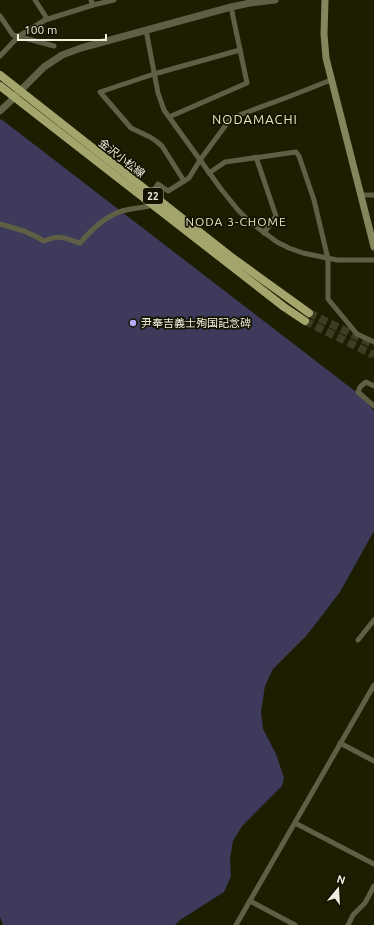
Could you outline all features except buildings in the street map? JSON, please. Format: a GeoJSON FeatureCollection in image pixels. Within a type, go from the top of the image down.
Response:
{"type":"FeatureCollection","features":[{"type":"Feature","properties":{"kind":"main road"},"geometry":{"type":"LineString","coordinates":[[324,0],[326,58],[374,247]]}},
{"type":"Feature","properties":{"kind":"main road","name":"金沢小松線"},"geometry":{"type":"LineString","coordinates":[[0,75],[155,203],[284,307],[305,322]]}},
{"type":"Feature","properties":{"kind":"main road","name":"金沢小松線"},"geometry":{"type":"LineString","coordinates":[[0,86],[155,203],[309,314]]}},
{"type":"Feature","properties":{"kind":"street"},"geometry":{"type":"LineString","coordinates":[[35,0],[46,17],[45,20]]}},
{"type":"Feature","properties":{"kind":"street"},"geometry":{"type":"LineString","coordinates":[[0,56],[19,36],[45,20],[92,3],[114,0]]}},
{"type":"Feature","properties":{"kind":"street"},"geometry":{"type":"LineString","coordinates":[[0,111],[44,67],[62,55],[81,48],[231,6],[271,0]]}},
{"type":"Feature","properties":{"kind":"street"},"geometry":{"type":"LineString","coordinates":[[169,117],[247,84],[231,6]]}},
{"type":"Feature","properties":{"kind":"street"},"geometry":{"type":"LineString","coordinates":[[0,16],[14,35],[54,46]]}},
{"type":"Feature","properties":{"kind":"street"},"geometry":{"type":"LineString","coordinates":[[146,30],[158,93],[164,110],[221,190],[238,210],[264,234],[289,248],[328,259],[374,260]]}},
{"type":"Feature","properties":{"kind":"street"},"geometry":{"type":"LineString","coordinates":[[184,181],[162,146],[150,137],[131,128],[100,92],[154,74],[240,50]]}},
{"type":"Feature","properties":{"kind":"street"},"geometry":{"type":"LineString","coordinates":[[0,224],[24,231],[44,241],[59,236],[80,243],[108,217],[123,211],[155,203],[154,190],[158,184],[168,191],[189,178],[200,160],[231,118],[331,80]]}},
{"type":"Feature","properties":{"kind":"street"},"geometry":{"type":"LineString","coordinates":[[209,173],[225,162],[296,152],[299,156],[314,200],[328,259],[328,299],[357,334],[374,342]]}},
{"type":"Feature","properties":{"kind":"street"},"geometry":{"type":"LineString","coordinates":[[256,157],[276,216],[264,234]]}},
{"type":"Feature","properties":{"kind":"street"},"geometry":{"type":"LineString","coordinates":[[361,195],[374,195]]}},
{"type":"Feature","properties":{"kind":"street"},"geometry":{"type":"LineString","coordinates":[[374,386],[366,382],[360,387],[358,392],[374,406]]}},
{"type":"Feature","properties":{"kind":"street"},"geometry":{"type":"LineString","coordinates":[[358,640],[374,620]]}},
{"type":"Feature","properties":{"kind":"street"},"geometry":{"type":"LineString","coordinates":[[236,925],[374,685]]}},
{"type":"Feature","properties":{"kind":"street"},"geometry":{"type":"LineString","coordinates":[[340,743],[374,761]]}},
{"type":"Feature","properties":{"kind":"street"},"geometry":{"type":"LineString","coordinates":[[295,823],[374,864]]}},
{"type":"Feature","properties":{"kind":"street"},"geometry":{"type":"LineString","coordinates":[[348,925],[353,915],[364,903],[374,886]]}},
{"type":"Feature","properties":{"kind":"street"},"geometry":{"type":"LineString","coordinates":[[250,901],[295,925]]}},
{"type":"Feature","properties":{"kind":"shaded area"},"geometry":{"type":"Polygon","coordinates":[[[1,119],[364,398],[374,411],[374,531],[340,592],[307,635],[273,669],[265,686],[261,712],[263,729],[276,754],[284,778],[282,786],[242,826],[233,841],[230,859],[231,876],[224,892],[180,920],[175,925],[3,925],[0,917],[1,119]]]}},
{"type":"Feature","properties":{"kind":"tunnel"},"geometry":{"type":"LineString","coordinates":[[309,313],[374,345]]}},
{"type":"Feature","properties":{"kind":"tunnel"},"geometry":{"type":"LineString","coordinates":[[305,321],[374,355]]}},
{"type":"Feature","properties":{"kind":"place","name":"尹奉吉義士殉国記念碑"},"geometry":{"type":"Point","coordinates":[133,323]}},
{"type":"Feature","properties":{"kind":"district","name":"NODAMACHI"},"geometry":{"type":"Point","coordinates":[255,119]}},
{"type":"Feature","properties":{"kind":"district","name":"NODA 3-CHOME"},"geometry":{"type":"Point","coordinates":[236,222]}}]}
